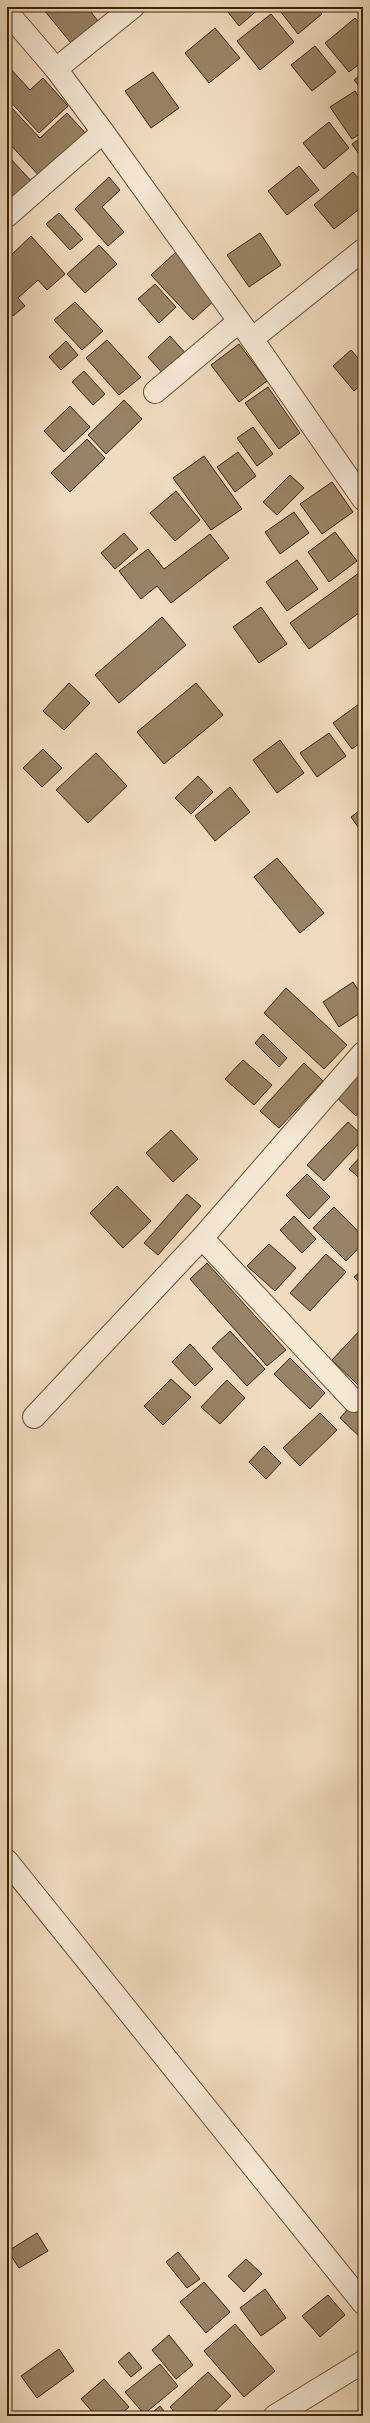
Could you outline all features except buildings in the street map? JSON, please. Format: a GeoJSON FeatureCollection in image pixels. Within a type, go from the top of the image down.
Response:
{"type":"FeatureCollection","features":[{"type":"Feature","properties":{"kind":"street"},"geometry":{"type":"LineString","coordinates":[[56,69],[133,7]]}},
{"type":"Feature","properties":{"kind":"street"},"geometry":{"type":"LineString","coordinates":[[7,12],[56,69],[103,132],[238,322],[252,339],[363,499]]}},
{"type":"Feature","properties":{"kind":"street"},"geometry":{"type":"LineString","coordinates":[[7,216],[103,132]]}},
{"type":"Feature","properties":{"kind":"street"},"geometry":{"type":"LineString","coordinates":[[252,339],[363,250]]}},
{"type":"Feature","properties":{"kind":"street"},"geometry":{"type":"LineString","coordinates":[[156,392],[238,322]]}},
{"type":"Feature","properties":{"kind":"street"},"geometry":{"type":"LineString","coordinates":[[34,1417],[202,1238],[363,1053]]}},
{"type":"Feature","properties":{"kind":"street"},"geometry":{"type":"LineString","coordinates":[[202,1238],[354,1401]]}},
{"type":"Feature","properties":{"kind":"street"},"geometry":{"type":"LineString","coordinates":[[7,1861],[363,2303]]}},
{"type":"Feature","properties":{"kind":"street"},"geometry":{"type":"LineString","coordinates":[[275,2416],[363,2362]]}}]}
